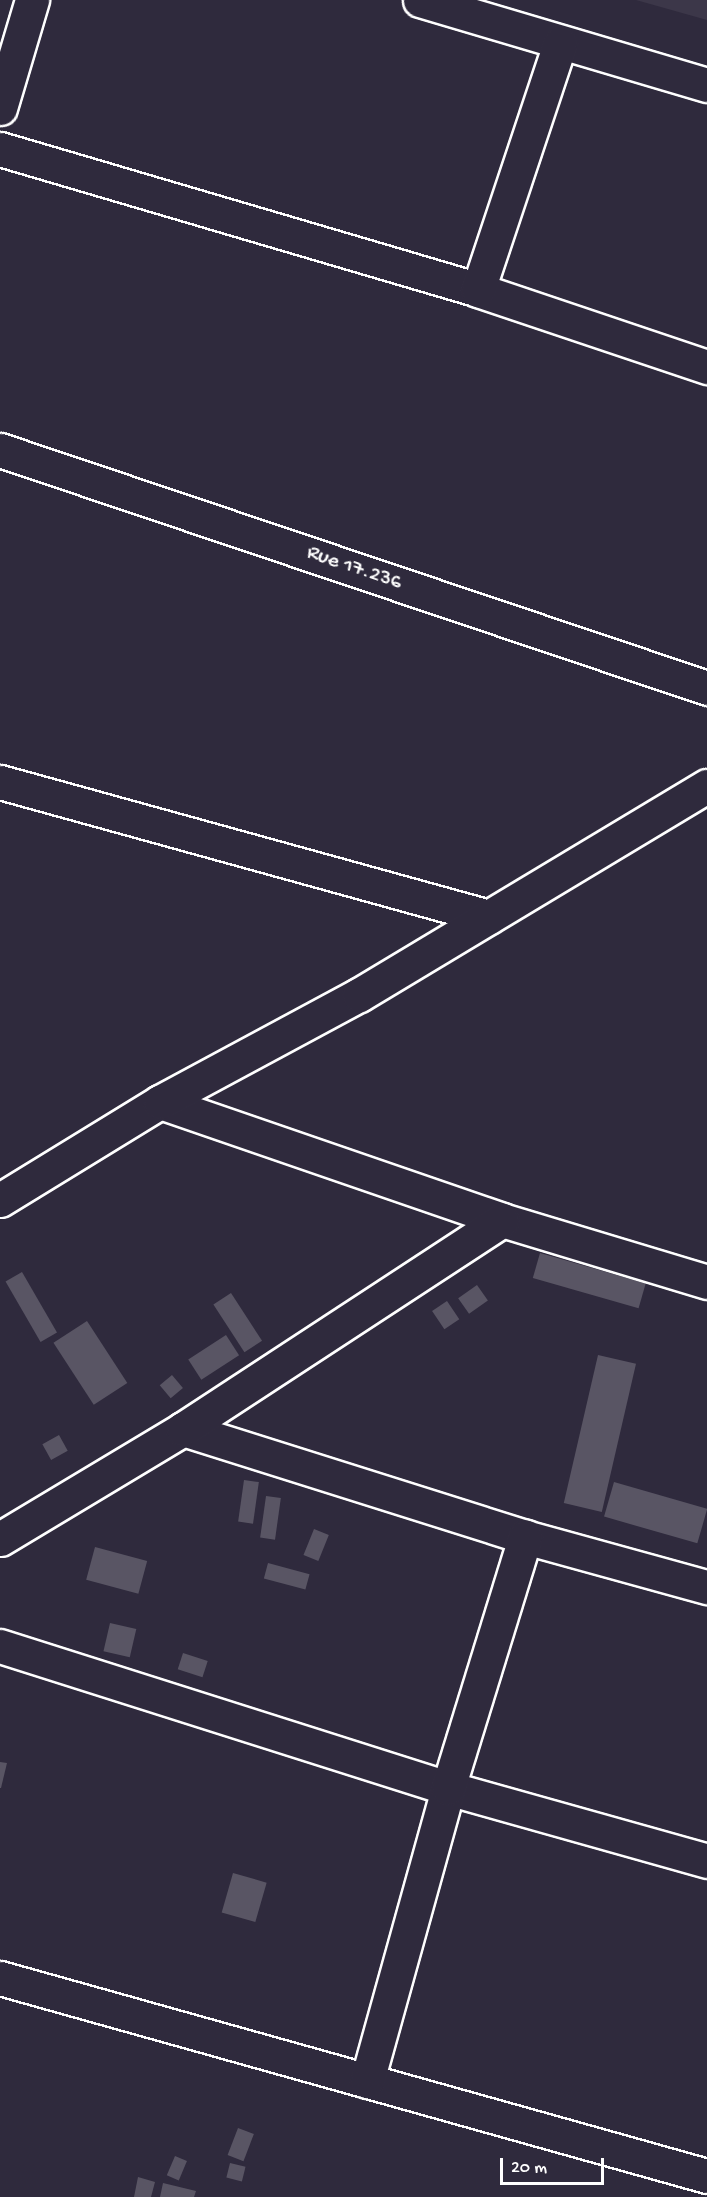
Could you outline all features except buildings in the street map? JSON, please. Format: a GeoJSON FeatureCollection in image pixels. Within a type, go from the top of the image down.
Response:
{"type":"FeatureCollection","features":[{"type":"Feature","properties":{"kind":"street"},"geometry":{"type":"LineString","coordinates":[[0,108],[32,0]]}},
{"type":"Feature","properties":{"kind":"street"},"geometry":{"type":"LineString","coordinates":[[420,0],[560,44],[707,85]]}},
{"type":"Feature","properties":{"kind":"street"},"geometry":{"type":"LineString","coordinates":[[478,290],[560,44]]}},
{"type":"Feature","properties":{"kind":"street"},"geometry":{"type":"LineString","coordinates":[[0,149],[478,290],[707,367]]}},
{"type":"Feature","properties":{"kind":"street","name":"Rue 17.236"},"geometry":{"type":"LineString","coordinates":[[0,450],[707,688]]}},
{"type":"Feature","properties":{"kind":"street"},"geometry":{"type":"LineString","coordinates":[[0,783],[489,917]]}},
{"type":"Feature","properties":{"kind":"street"},"geometry":{"type":"LineString","coordinates":[[0,1200],[160,1102],[359,995],[707,786]]}},
{"type":"Feature","properties":{"kind":"street"},"geometry":{"type":"LineString","coordinates":[[160,1102],[502,1220],[707,1282]]}},
{"type":"Feature","properties":{"kind":"street"},"geometry":{"type":"LineString","coordinates":[[0,1539],[183,1430],[502,1220]]}},
{"type":"Feature","properties":{"kind":"street"},"geometry":{"type":"LineString","coordinates":[[183,1430],[525,1537],[707,1587]]}},
{"type":"Feature","properties":{"kind":"street"},"geometry":{"type":"LineString","coordinates":[[367,2081],[448,1788],[525,1537]]}},
{"type":"Feature","properties":{"kind":"street"},"geometry":{"type":"LineString","coordinates":[[0,1646],[448,1788],[707,1861]]}},
{"type":"Feature","properties":{"kind":"street"},"geometry":{"type":"LineString","coordinates":[[0,1978],[707,2176]]}},
{"type":"Feature","properties":{"kind":"shaded area"},"geometry":{"type":"Polygon","coordinates":[[[636,0],[707,0],[707,20],[636,0]]]}}]}
